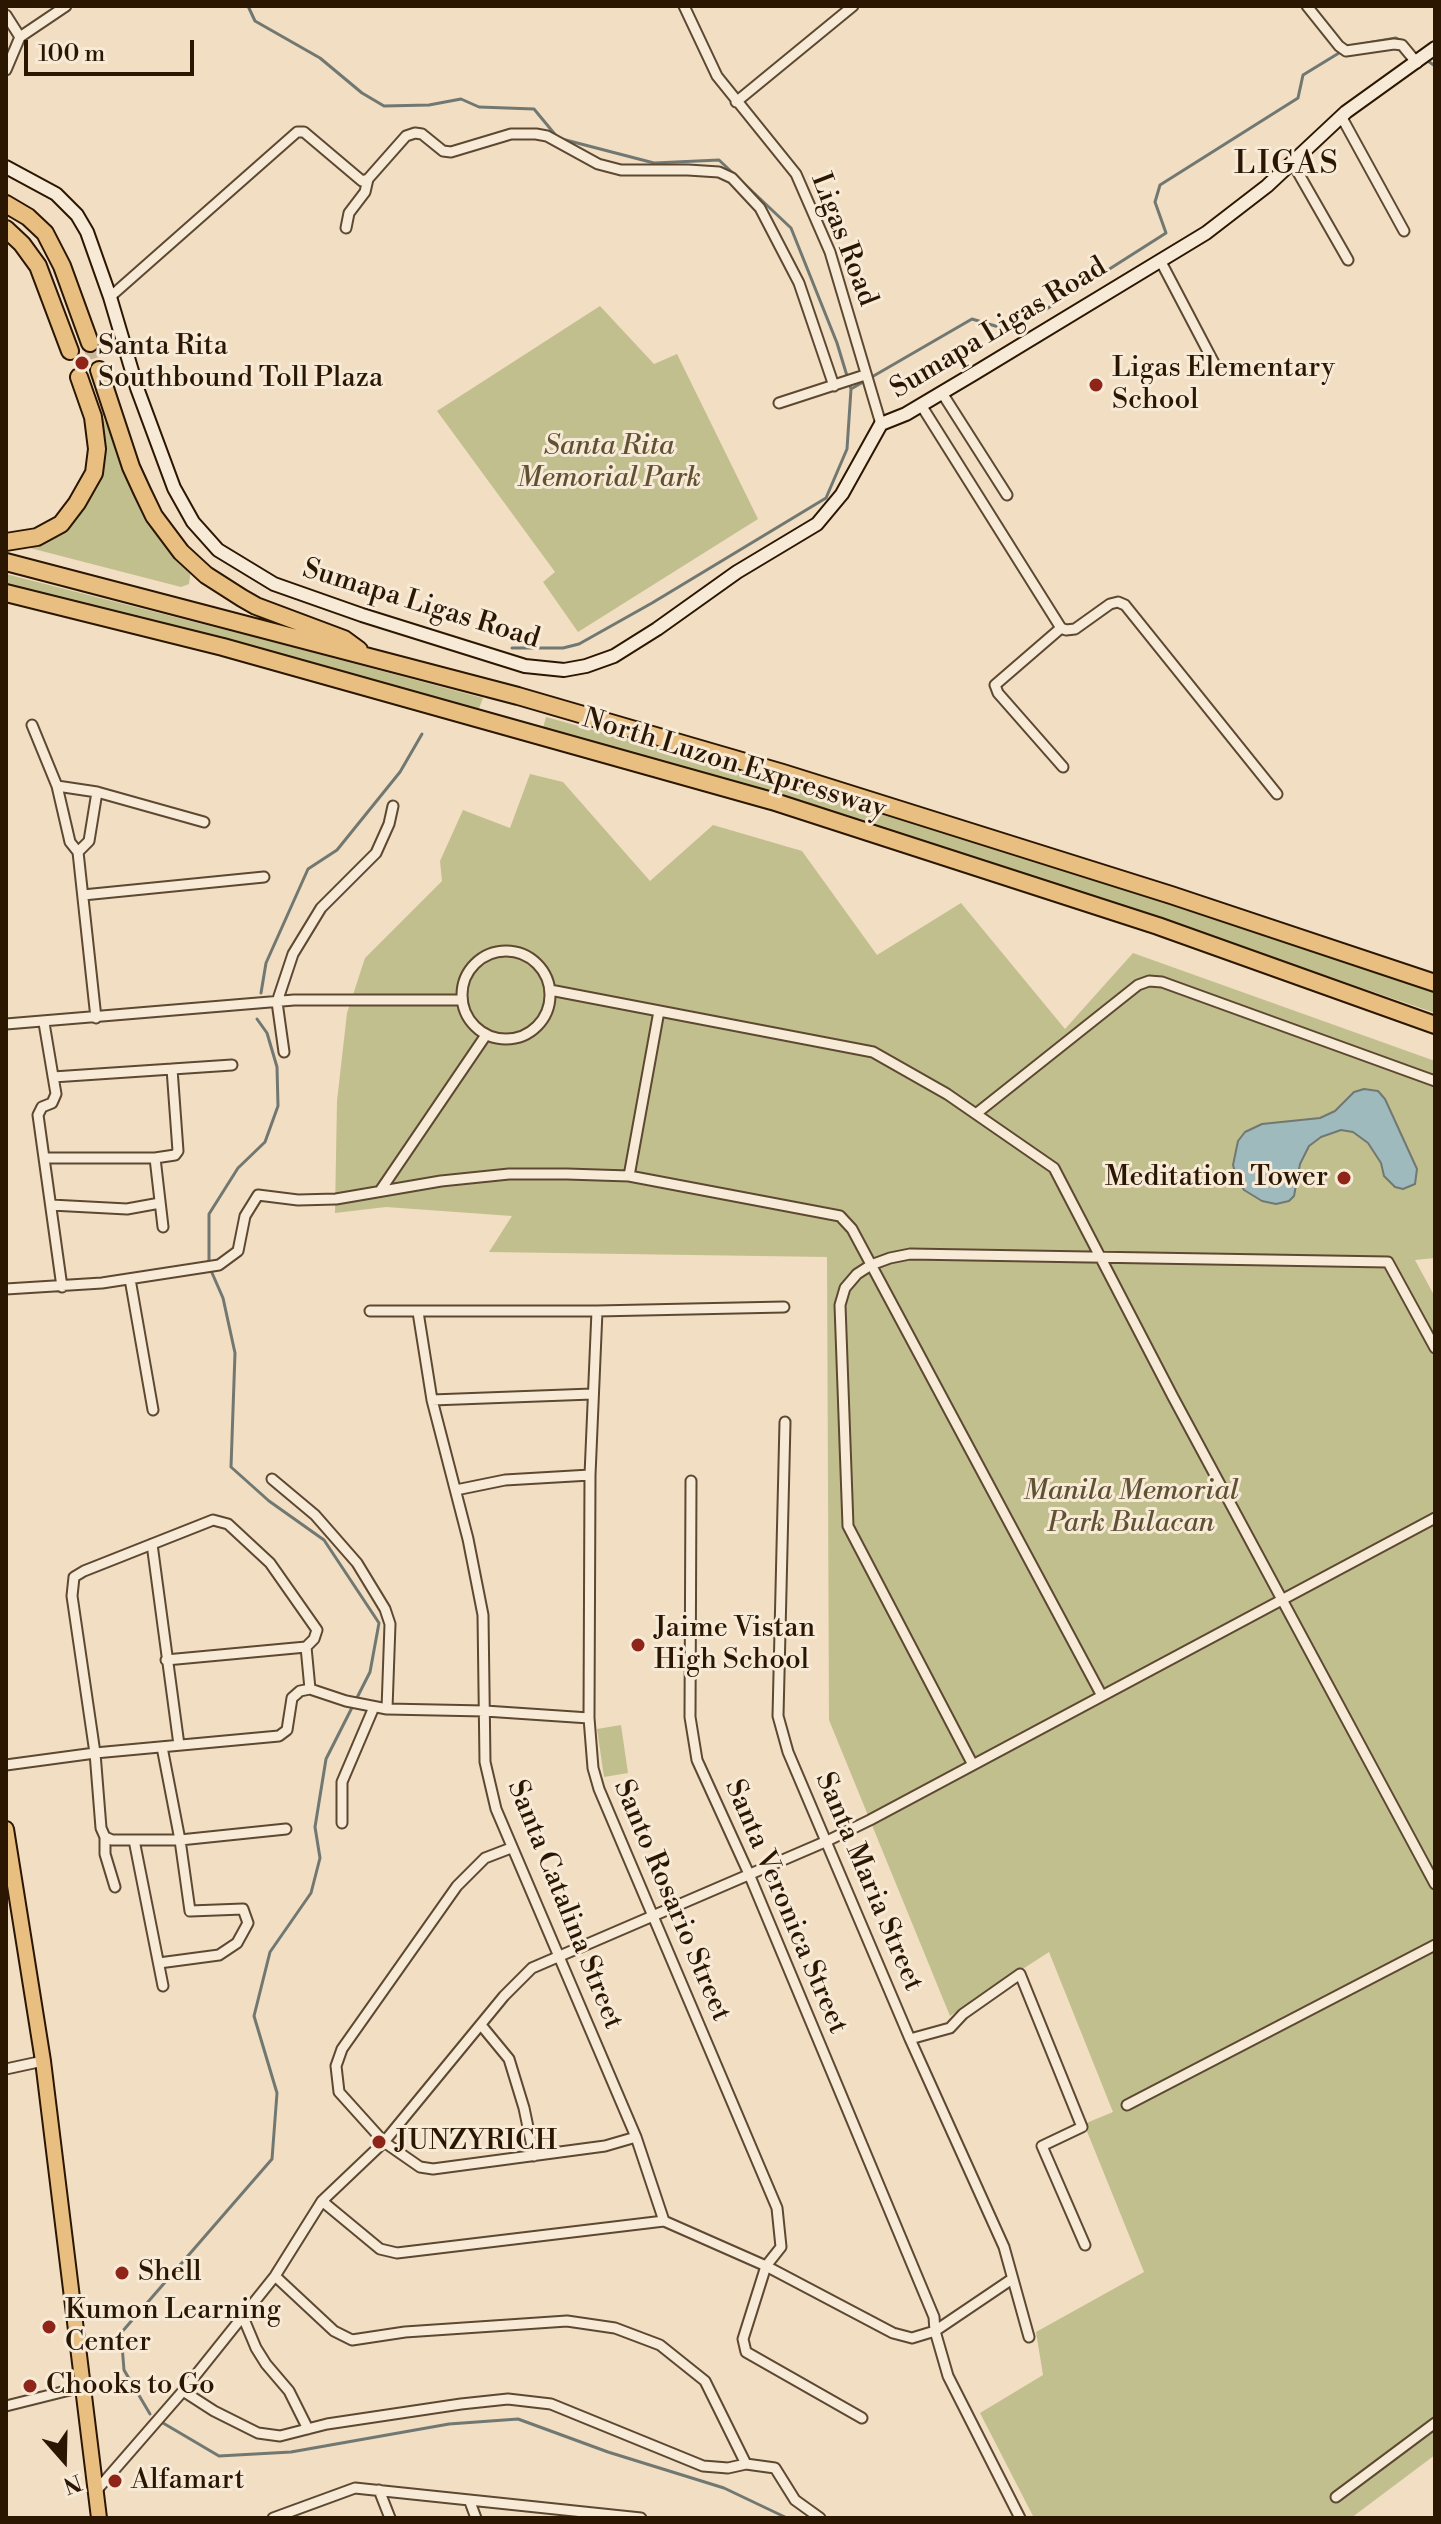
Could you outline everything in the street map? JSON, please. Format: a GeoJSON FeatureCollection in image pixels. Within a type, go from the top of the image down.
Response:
{"type":"FeatureCollection","features":[{"type":"Feature","properties":{"kind":"highway"},"geometry":{"type":"LineString","coordinates":[[6,204],[28,217],[45,233],[62,266],[90,343]]}},
{"type":"Feature","properties":{"kind":"highway"},"geometry":{"type":"LineString","coordinates":[[6,229],[38,266],[70,351]]}},
{"type":"Feature","properties":{"kind":"highway"},"geometry":{"type":"LineString","coordinates":[[99,370],[131,467],[154,516],[181,552],[206,575],[256,606],[344,639],[367,656]]}},
{"type":"Feature","properties":{"kind":"highway"},"geometry":{"type":"LineString","coordinates":[[6,542],[37,537],[61,524],[94,473],[97,449],[93,417],[79,377]]}},
{"type":"Feature","properties":{"kind":"highway","name":"North Luzon Expressway"},"geometry":{"type":"LineString","coordinates":[[6,562],[546,703],[783,773],[1171,895],[1435,983]]}},
{"type":"Feature","properties":{"kind":"highway","name":"North Luzon Expressway"},"geometry":{"type":"LineString","coordinates":[[6,593],[223,647],[772,801],[1158,926],[1435,1025]]}},
{"type":"Feature","properties":{"kind":"highway"},"geometry":{"type":"LineString","coordinates":[[6,1829],[43,2061],[99,2518]]}},
{"type":"Feature","properties":{"kind":"main road","name":"Sumapa Ligas Road"},"geometry":{"type":"LineString","coordinates":[[6,167],[56,194],[77,215],[87,232],[137,388],[174,488],[193,522],[218,550],[274,584],[362,615],[525,666],[564,670],[614,656],[737,572],[817,524],[842,494],[881,424],[942,393],[1206,233],[1267,186],[1341,116],[1435,48]]}},
{"type":"Feature","properties":{"kind":"street"},"geometry":{"type":"LineString","coordinates":[[6,70],[20,37],[66,6]]}},
{"type":"Feature","properties":{"kind":"street","name":"Ligas Road"},"geometry":{"type":"LineString","coordinates":[[684,6],[717,76],[796,174],[830,252],[861,376],[881,424]]}},
{"type":"Feature","properties":{"kind":"street"},"geometry":{"type":"LineString","coordinates":[[736,102],[853,6]]}},
{"type":"Feature","properties":{"kind":"street"},"geometry":{"type":"LineString","coordinates":[[1307,6],[1346,51],[1402,45],[1417,63]]}},
{"type":"Feature","properties":{"kind":"street"},"geometry":{"type":"LineString","coordinates":[[6,15],[20,37]]}},
{"type":"Feature","properties":{"kind":"street"},"geometry":{"type":"LineString","coordinates":[[1341,116],[1404,231]]}},
{"type":"Feature","properties":{"kind":"street"},"geometry":{"type":"LineString","coordinates":[[110,297],[297,132],[304,132],[362,181],[368,179]]}},
{"type":"Feature","properties":{"kind":"street"},"geometry":{"type":"LineString","coordinates":[[346,228],[349,213],[365,192],[368,179],[406,136],[415,133],[422,134],[443,151],[451,152],[511,134],[536,134],[547,136],[598,164],[621,170],[719,172],[732,178],[760,208],[799,283],[838,385]]}},
{"type":"Feature","properties":{"kind":"street"},"geometry":{"type":"LineString","coordinates":[[1292,162],[1348,260]]}},
{"type":"Feature","properties":{"kind":"street"},"geometry":{"type":"LineString","coordinates":[[1160,260],[1214,363]]}},
{"type":"Feature","properties":{"kind":"street"},"geometry":{"type":"LineString","coordinates":[[779,403],[861,376]]}},
{"type":"Feature","properties":{"kind":"street"},"geometry":{"type":"LineString","coordinates":[[942,393],[1007,495]]}},
{"type":"Feature","properties":{"kind":"street"},"geometry":{"type":"LineString","coordinates":[[921,405],[1061,628],[1075,629],[1110,604],[1118,602],[1125,605],[1277,794]]}},
{"type":"Feature","properties":{"kind":"street"},"geometry":{"type":"LineString","coordinates":[[1061,628],[995,685],[998,693],[1063,767]]}},
{"type":"Feature","properties":{"kind":"street"},"geometry":{"type":"LineString","coordinates":[[32,725],[57,786],[70,842],[78,852],[96,1018]]}},
{"type":"Feature","properties":{"kind":"street"},"geometry":{"type":"LineString","coordinates":[[57,786],[97,792],[204,822]]}},
{"type":"Feature","properties":{"kind":"street"},"geometry":{"type":"LineString","coordinates":[[78,852],[89,841],[97,792]]}},
{"type":"Feature","properties":{"kind":"street"},"geometry":{"type":"LineString","coordinates":[[284,1052],[277,1002],[293,954],[321,908],[376,853],[393,806]]}},
{"type":"Feature","properties":{"kind":"street"},"geometry":{"type":"LineString","coordinates":[[83,895],[264,877]]}},
{"type":"Feature","properties":{"kind":"street"},"geometry":{"type":"LineString","coordinates":[[506,950],[534,960],[548,979],[550,990],[550,1004],[545,1017],[525,1035],[512,1039],[486,1035],[473,1027],[465,1015],[461,1000],[467,971],[491,953],[506,950]]}},
{"type":"Feature","properties":{"kind":"street"},"geometry":{"type":"LineString","coordinates":[[977,1113],[1138,985],[1149,981],[1162,982],[1435,1081]]}},
{"type":"Feature","properties":{"kind":"street"},"geometry":{"type":"LineString","coordinates":[[550,990],[873,1052],[977,1113],[1054,1168],[1435,1884]]}},
{"type":"Feature","properties":{"kind":"street"},"geometry":{"type":"LineString","coordinates":[[6,1024],[346,998],[461,1000]]}},
{"type":"Feature","properties":{"kind":"street"},"geometry":{"type":"LineString","coordinates":[[629,1176],[659,1011]]}},
{"type":"Feature","properties":{"kind":"street"},"geometry":{"type":"LineString","coordinates":[[44,1023],[55,1099],[42,1107],[38,1115],[62,1287]]}},
{"type":"Feature","properties":{"kind":"street"},"geometry":{"type":"LineString","coordinates":[[380,1191],[486,1035]]}},
{"type":"Feature","properties":{"kind":"street"},"geometry":{"type":"LineString","coordinates":[[53,1077],[232,1065]]}},
{"type":"Feature","properties":{"kind":"street"},"geometry":{"type":"LineString","coordinates":[[44,1158],[155,1158],[175,1155],[178,1151],[172,1069]]}},
{"type":"Feature","properties":{"kind":"street"},"geometry":{"type":"LineString","coordinates":[[155,1158],[163,1227]]}},
{"type":"Feature","properties":{"kind":"street"},"geometry":{"type":"LineString","coordinates":[[6,1289],[62,1287],[219,1265],[238,1251],[245,1216],[258,1195],[298,1200],[336,1199],[441,1181],[509,1174],[629,1176],[840,1216],[852,1229],[1102,1696]]}},
{"type":"Feature","properties":{"kind":"street"},"geometry":{"type":"LineString","coordinates":[[51,1205],[127,1209],[160,1203]]}},
{"type":"Feature","properties":{"kind":"street"},"geometry":{"type":"LineString","coordinates":[[973,1765],[848,1526],[840,1305],[845,1288],[857,1274],[871,1265],[910,1254],[1388,1262],[1435,1348]]}},
{"type":"Feature","properties":{"kind":"street"},"geometry":{"type":"LineString","coordinates":[[130,1279],[153,1410]]}},
{"type":"Feature","properties":{"kind":"street"},"geometry":{"type":"LineString","coordinates":[[370,1311],[784,1307]]}},
{"type":"Feature","properties":{"kind":"street","name":"Santo Rosario Street"},"geometry":{"type":"LineString","coordinates":[[597,1311],[590,1475],[589,1718],[593,1768],[599,1789],[777,2208],[781,2247],[766,2266],[743,2339],[746,2352],[862,2418]]}},
{"type":"Feature","properties":{"kind":"street","name":"Santa Catalina Street"},"geometry":{"type":"LineString","coordinates":[[418,1312],[432,1400],[456,1490],[483,1615],[485,1762],[496,1809],[636,2137],[664,2221]]}},
{"type":"Feature","properties":{"kind":"street"},"geometry":{"type":"LineString","coordinates":[[432,1400],[592,1394]]}},
{"type":"Feature","properties":{"kind":"street","name":"Santa Maria Street"},"geometry":{"type":"LineString","coordinates":[[785,1422],[778,1716],[788,1752],[910,2039],[1004,2247],[1029,2337]]}},
{"type":"Feature","properties":{"kind":"street"},"geometry":{"type":"LineString","coordinates":[[456,1490],[505,1480],[590,1475]]}},
{"type":"Feature","properties":{"kind":"street"},"geometry":{"type":"LineString","coordinates":[[272,1479],[315,1515],[357,1563],[385,1609],[390,1624],[387,1709]]}},
{"type":"Feature","properties":{"kind":"street","name":"Santa Veronica Street"},"geometry":{"type":"LineString","coordinates":[[691,1481],[692,1736],[697,1760],[749,1874],[934,2317],[948,2376],[1020,2518]]}},
{"type":"Feature","properties":{"kind":"street"},"geometry":{"type":"LineString","coordinates":[[95,2492],[183,2391],[275,2276],[322,2201],[384,2142],[504,1996],[532,1968],[870,1820],[1435,1518]]}},
{"type":"Feature","properties":{"kind":"street"},"geometry":{"type":"LineString","coordinates":[[115,1887],[101,1828],[95,1753],[72,1596],[74,1577],[213,1520],[228,1524],[270,1563],[317,1630],[306,1647],[166,1660]]}},
{"type":"Feature","properties":{"kind":"street"},"geometry":{"type":"LineString","coordinates":[[152,1544],[179,1745]]}},
{"type":"Feature","properties":{"kind":"street"},"geometry":{"type":"LineString","coordinates":[[306,1647],[310,1689]]}},
{"type":"Feature","properties":{"kind":"street"},"geometry":{"type":"LineString","coordinates":[[6,1765],[95,1753],[279,1736],[287,1730],[292,1698],[300,1691],[310,1689],[346,1701],[387,1709],[589,1718]]}},
{"type":"Feature","properties":{"kind":"street"},"geometry":{"type":"LineString","coordinates":[[342,1823],[342,1782],[371,1707]]}},
{"type":"Feature","properties":{"kind":"street"},"geometry":{"type":"LineString","coordinates":[[159,1963],[219,1955],[237,1943],[248,1923],[243,1909],[190,1911],[162,1747]]}},
{"type":"Feature","properties":{"kind":"street"},"geometry":{"type":"LineString","coordinates":[[105,1837],[112,1840],[180,1840],[286,1829]]}},
{"type":"Feature","properties":{"kind":"street"},"geometry":{"type":"LineString","coordinates":[[134,1840],[163,1986]]}},
{"type":"Feature","properties":{"kind":"street"},"geometry":{"type":"LineString","coordinates":[[511,1848],[485,1858],[457,1886],[342,2049],[336,2066],[339,2092],[384,2142],[420,2167],[433,2169],[605,2146],[636,2137]]}},
{"type":"Feature","properties":{"kind":"street"},"geometry":{"type":"LineString","coordinates":[[1127,2105],[1435,1945]]}},
{"type":"Feature","properties":{"kind":"street"},"geometry":{"type":"LineString","coordinates":[[910,2039],[950,2028],[963,2014],[1020,1974],[1082,2127],[1042,2146],[1085,2245]]}},
{"type":"Feature","properties":{"kind":"street"},"geometry":{"type":"LineString","coordinates":[[481,2025],[509,2059],[534,2156]]}},
{"type":"Feature","properties":{"kind":"street"},"geometry":{"type":"LineString","coordinates":[[6,2069],[43,2061]]}},
{"type":"Feature","properties":{"kind":"street"},"geometry":{"type":"LineString","coordinates":[[322,2201],[380,2249],[397,2253],[664,2221],[766,2266],[893,2333],[912,2338],[935,2331],[1012,2279]]}},
{"type":"Feature","properties":{"kind":"street"},"geometry":{"type":"LineString","coordinates":[[275,2276],[334,2331],[352,2340],[405,2332],[567,2321],[615,2328],[660,2345],[705,2381],[746,2464]]}},
{"type":"Feature","properties":{"kind":"street"},"geometry":{"type":"LineString","coordinates":[[243,2317],[256,2348],[289,2391],[308,2429]]}},
{"type":"Feature","properties":{"kind":"street"},"geometry":{"type":"LineString","coordinates":[[6,2406],[82,2387]]}},
{"type":"Feature","properties":{"kind":"street"},"geometry":{"type":"LineString","coordinates":[[183,2391],[258,2433],[280,2436],[461,2404],[508,2399],[531,2401],[564,2409],[703,2466],[728,2468],[746,2464],[775,2468],[795,2500],[820,2518]]}},
{"type":"Feature","properties":{"kind":"street"},"geometry":{"type":"LineString","coordinates":[[1336,2497],[1435,2423]]}},
{"type":"Feature","properties":{"kind":"street"},"geometry":{"type":"LineString","coordinates":[[273,2518],[355,2488],[564,2514],[641,2518]]}},
{"type":"Feature","properties":{"kind":"street"},"geometry":{"type":"LineString","coordinates":[[379,2490],[390,2518]]}},
{"type":"Feature","properties":{"kind":"street"},"geometry":{"type":"LineString","coordinates":[[470,2502],[476,2518]]}},
{"type":"Feature","properties":{"kind":"street"},"geometry":{"type":"LineString","coordinates":[[303,2507],[306,2518]]}},
{"type":"Feature","properties":{"kind":"green space","name":"Santa Rita Memorial Park"},"geometry":{"type":"Polygon","coordinates":[[[600,306],[654,364],[677,354],[758,519],[578,632],[543,582],[555,572],[437,411],[600,306]]]}},
{"type":"Feature","properties":{"kind":"green space"},"geometry":{"type":"Polygon","coordinates":[[[102,415],[138,495],[191,568],[189,584],[181,587],[26,547],[53,534],[104,447],[102,415]]]}},
{"type":"Feature","properties":{"kind":"green space"},"geometry":{"type":"Polygon","coordinates":[[[6,574],[483,698],[478,711],[6,584],[6,574]]]}},
{"type":"Feature","properties":{"kind":"green space"},"geometry":{"type":"Polygon","coordinates":[[[546,717],[865,805],[1085,872],[1435,993],[1435,1013],[1137,911],[852,820],[543,728],[546,717]]]}},
{"type":"Feature","properties":{"kind":"green space","name":"Manila Memorial Park Bulacan"},"geometry":{"type":"Polygon","coordinates":[[[530,774],[563,782],[650,881],[713,825],[802,851],[877,955],[961,903],[1065,1029],[1133,953],[1435,1061],[1435,1258],[1415,1260],[1435,1297],[1435,2455],[1351,2518],[1034,2518],[980,2413],[1043,2375],[1036,2332],[1144,2272],[1084,2124],[1113,2112],[1049,1952],[950,2016],[829,1720],[827,1257],[489,1252],[512,1216],[386,1207],[335,1213],[337,1101],[347,1013],[365,958],[442,881],[440,861],[463,810],[510,828],[530,774]]]}},
{"type":"Feature","properties":{"kind":"green space"},"geometry":{"type":"Polygon","coordinates":[[[621,1725],[628,1773],[604,1777],[597,1729],[621,1725]]]}},
{"type":"Feature","properties":{"kind":"water"},"geometry":{"type":"Polygon","coordinates":[[[1364,1089],[1378,1091],[1385,1099],[1417,1169],[1415,1184],[1403,1189],[1395,1187],[1384,1176],[1381,1163],[1368,1143],[1353,1132],[1341,1130],[1321,1137],[1309,1146],[1300,1164],[1294,1196],[1289,1201],[1276,1204],[1262,1201],[1244,1190],[1233,1165],[1238,1141],[1245,1132],[1262,1124],[1320,1118],[1335,1111],[1354,1092],[1364,1089]]]}},
{"type":"Feature","properties":{"kind":"waterway"},"geometry":{"type":"LineString","coordinates":[[248,6],[255,21],[320,58],[362,93],[384,106],[429,105],[461,99],[479,107],[534,109],[558,138],[654,163],[719,160],[791,228],[837,343],[851,389],[847,449],[826,498],[579,644],[563,648],[512,648]]}},
{"type":"Feature","properties":{"kind":"waterway"},"geometry":{"type":"LineString","coordinates":[[1350,46],[1396,38],[1400,40]]}},
{"type":"Feature","properties":{"kind":"waterway"},"geometry":{"type":"LineString","coordinates":[[851,389],[972,319],[1012,331],[1166,233],[1155,202],[1160,185],[1298,98],[1303,75],[1339,53]]}},
{"type":"Feature","properties":{"kind":"waterway"},"geometry":{"type":"LineString","coordinates":[[1425,59],[1435,66]]}},
{"type":"Feature","properties":{"kind":"waterway"},"geometry":{"type":"LineString","coordinates":[[261,993],[266,963],[308,869],[337,850],[400,772],[422,734]]}},
{"type":"Feature","properties":{"kind":"waterway"},"geometry":{"type":"LineString","coordinates":[[150,2414],[124,2370],[121,2333],[272,2159],[277,2093],[254,2016],[270,1952],[311,1893],[320,1858],[315,1827],[326,1759],[370,1672],[379,1623],[324,1540],[269,1501],[231,1467],[235,1353],[223,1298],[209,1266],[209,1214],[238,1168],[265,1142],[278,1106],[277,1067],[267,1033],[257,1019]]}},
{"type":"Feature","properties":{"kind":"waterway"},"geometry":{"type":"LineString","coordinates":[[163,2423],[219,2456],[291,2452],[449,2424],[518,2419],[608,2452],[724,2488],[787,2518]]}},
{"type":"Feature","properties":{"kind":"tunnel"},"geometry":{"type":"LineString","coordinates":[[90,343],[99,370]]}},
{"type":"Feature","properties":{"kind":"place","name":"Santa Rita Southbound Toll Plaza"},"geometry":{"type":"Point","coordinates":[82,363]}},
{"type":"Feature","properties":{"kind":"place","name":"Ligas Elementary School"},"geometry":{"type":"Point","coordinates":[1096,385]}},
{"type":"Feature","properties":{"kind":"place","name":"Meditation Tower"},"geometry":{"type":"Point","coordinates":[1344,1178]}},
{"type":"Feature","properties":{"kind":"place","name":"Jaime Vistan High School"},"geometry":{"type":"Point","coordinates":[638,1645]}},
{"type":"Feature","properties":{"kind":"place","name":"JUNZYRICH"},"geometry":{"type":"Point","coordinates":[379,2142]}},
{"type":"Feature","properties":{"kind":"place","name":"Shell"},"geometry":{"type":"Point","coordinates":[122,2273]}},
{"type":"Feature","properties":{"kind":"place","name":"Kumon Learning Center"},"geometry":{"type":"Point","coordinates":[49,2327]}},
{"type":"Feature","properties":{"kind":"place","name":"Chooks to Go"},"geometry":{"type":"Point","coordinates":[30,2386]}},
{"type":"Feature","properties":{"kind":"place","name":"Alfamart"},"geometry":{"type":"Point","coordinates":[115,2481]}},
{"type":"Feature","properties":{"kind":"district","name":"LIGAS"},"geometry":{"type":"Point","coordinates":[1287,165]}}]}
